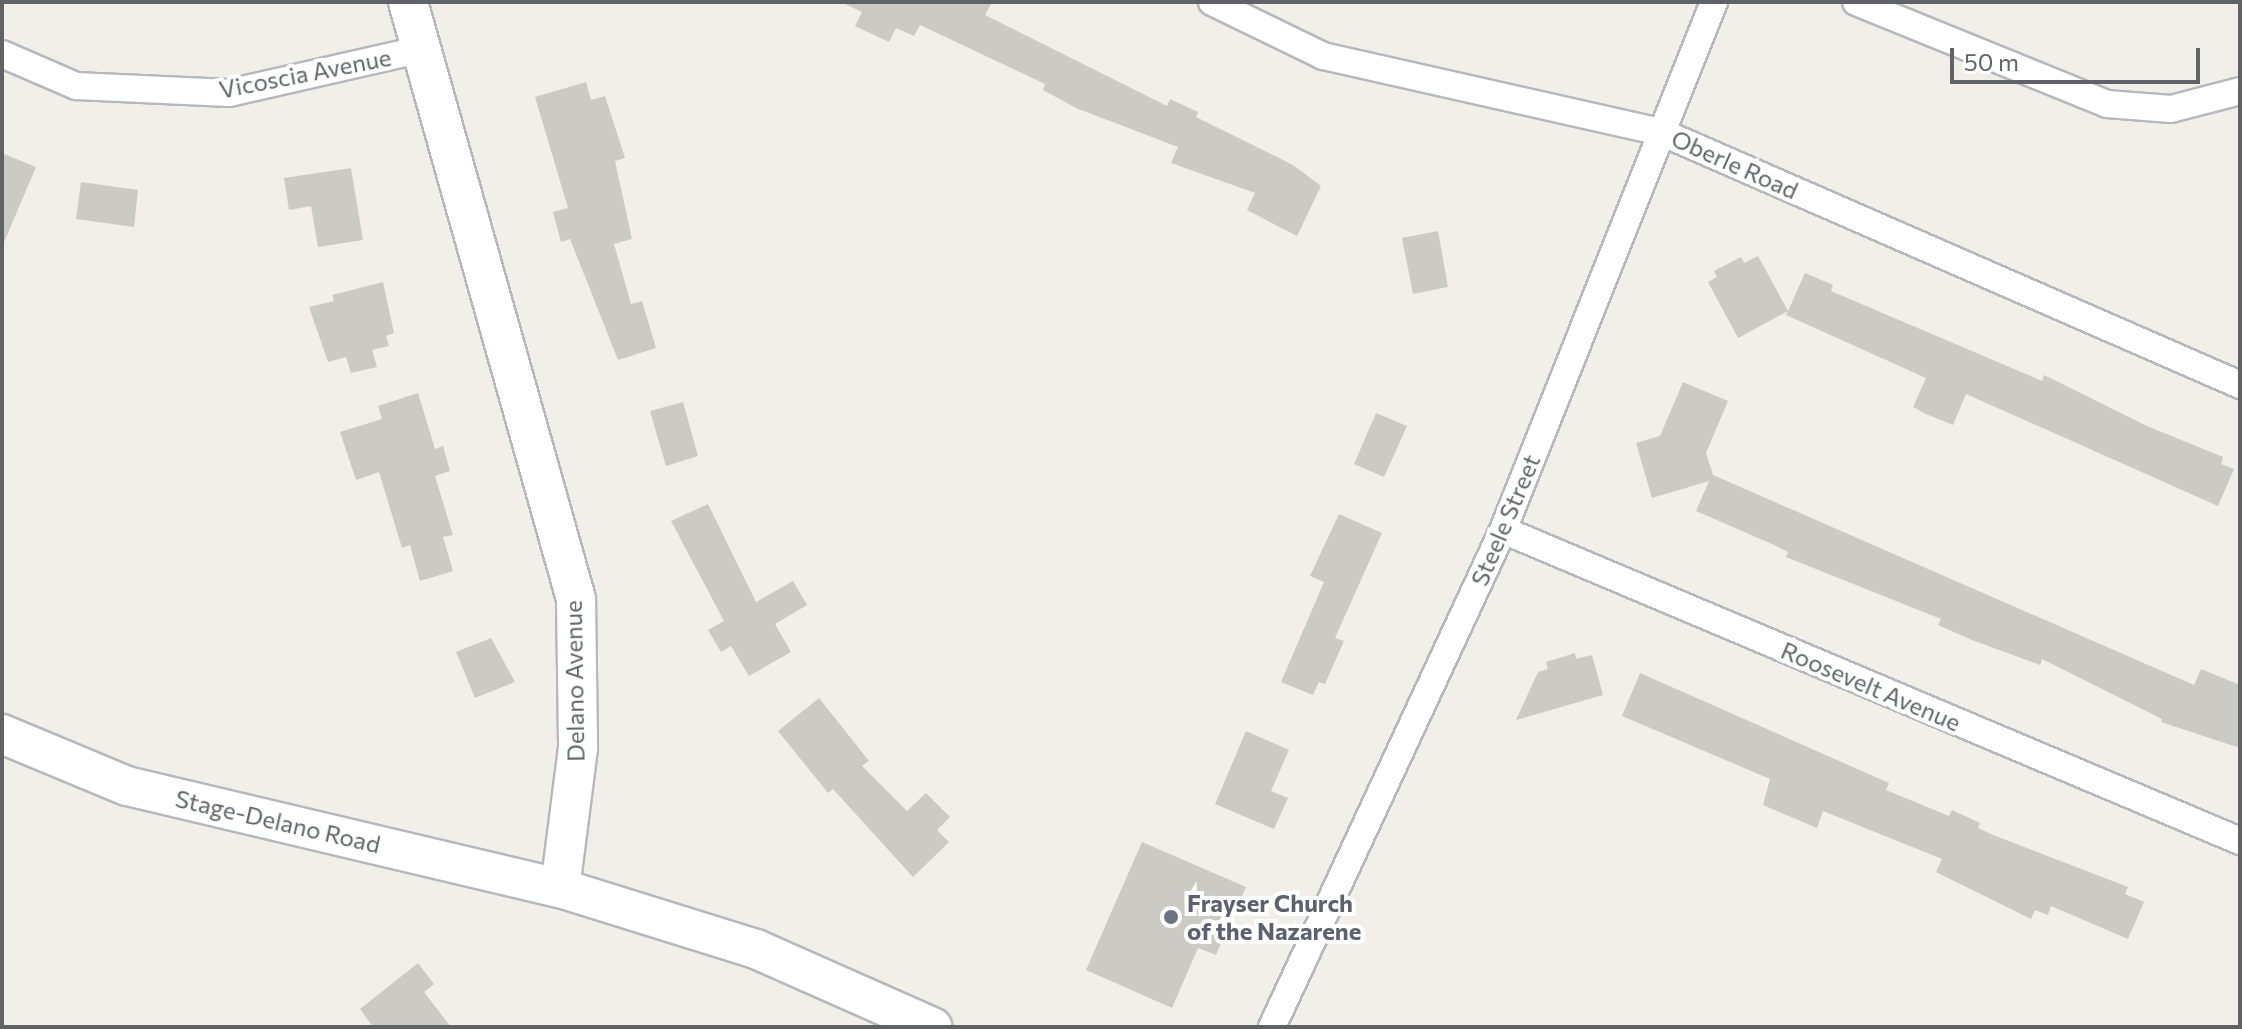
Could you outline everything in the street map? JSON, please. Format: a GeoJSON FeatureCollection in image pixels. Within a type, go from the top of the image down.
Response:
{"type":"FeatureCollection","features":[{"type":"Feature","properties":{"kind":"main road","name":"Delano Avenue"},"geometry":{"type":"LineString","coordinates":[[408,2],[576,599],[578,748],[560,888]]}},
{"type":"Feature","properties":{"kind":"main road","name":"Stage-Delano Road"},"geometry":{"type":"LineString","coordinates":[[2,734],[127,786],[560,888]]}},
{"type":"Feature","properties":{"kind":"main road"},"geometry":{"type":"LineString","coordinates":[[560,888],[756,949],[932,1027]]}},
{"type":"Feature","properties":{"kind":"street","name":"Oberle Road"},"geometry":{"type":"LineString","coordinates":[[1212,2],[1323,56],[1661,132],[2240,385]]}},
{"type":"Feature","properties":{"kind":"street","name":"Steele Street"},"geometry":{"type":"LineString","coordinates":[[1272,1027],[1503,530],[1714,2]]}},
{"type":"Feature","properties":{"kind":"street"},"geometry":{"type":"LineString","coordinates":[[1856,2],[2107,104],[2171,109],[2240,91]]}},
{"type":"Feature","properties":{"kind":"street","name":"Vicoscia Avenue"},"geometry":{"type":"LineString","coordinates":[[2,54],[76,86],[229,93],[422,49]]}},
{"type":"Feature","properties":{"kind":"street","name":"Roosevelt Avenue"},"geometry":{"type":"LineString","coordinates":[[1503,530],[2240,841]]}},
{"type":"Feature","properties":{"kind":"building"},"geometry":{"type":"Polygon","coordinates":[[[841,2],[992,2],[985,15],[1167,106],[1170,99],[1198,112],[1196,117],[1293,165],[1321,186],[1297,236],[1247,210],[1255,193],[1171,163],[1178,147],[1076,108],[1043,90],[1045,84],[920,25],[914,36],[896,28],[889,42],[855,26],[862,12],[841,2]]]}},
{"type":"Feature","properties":{"kind":"building"},"geometry":{"type":"Polygon","coordinates":[[[586,82],[591,100],[605,96],[625,158],[615,161],[632,239],[614,244],[631,304],[642,301],[656,348],[618,360],[570,239],[561,242],[553,212],[568,208],[535,97],[586,82]]]}},
{"type":"Feature","properties":{"kind":"building"},"geometry":{"type":"Polygon","coordinates":[[[2,153],[36,167],[2,247],[2,153]]]}},
{"type":"Feature","properties":{"kind":"building"},"geometry":{"type":"Polygon","coordinates":[[[351,168],[363,240],[318,247],[311,206],[289,210],[284,178],[351,168]]]}},
{"type":"Feature","properties":{"kind":"building"},"geometry":{"type":"Polygon","coordinates":[[[81,182],[138,190],[134,227],[76,219],[81,182]]]}},
{"type":"Feature","properties":{"kind":"building"},"geometry":{"type":"Polygon","coordinates":[[[1438,231],[1448,287],[1413,294],[1402,238],[1438,231]]]}},
{"type":"Feature","properties":{"kind":"building"},"geometry":{"type":"Polygon","coordinates":[[[1758,256],[1788,311],[1738,338],[1708,282],[1717,277],[1714,271],[1741,257],[1744,263],[1758,256]]]}},
{"type":"Feature","properties":{"kind":"building"},"geometry":{"type":"Polygon","coordinates":[[[1805,273],[1833,285],[1831,291],[2042,381],[2044,375],[2147,426],[2223,457],[2221,464],[2234,469],[2218,506],[1966,394],[1953,425],[1913,407],[1926,378],[1786,315],[1805,273]]]}},
{"type":"Feature","properties":{"kind":"building"},"geometry":{"type":"Polygon","coordinates":[[[383,282],[394,333],[386,336],[389,346],[372,350],[377,367],[351,373],[346,357],[328,362],[309,307],[334,301],[332,295],[383,282]]]}},
{"type":"Feature","properties":{"kind":"building"},"geometry":{"type":"Polygon","coordinates":[[[1683,382],[1728,401],[1706,453],[1713,475],[2194,685],[2201,669],[2240,685],[2240,748],[2161,722],[2162,719],[2042,659],[2040,665],[1972,640],[1938,625],[1941,619],[1786,557],[1788,552],[1696,511],[1709,481],[1652,498],[1636,443],[1660,436],[1683,382]]]}},
{"type":"Feature","properties":{"kind":"building"},"geometry":{"type":"Polygon","coordinates":[[[418,393],[435,449],[443,446],[450,471],[435,476],[453,535],[443,537],[453,571],[420,581],[410,545],[402,548],[379,472],[356,480],[340,432],[382,419],[378,406],[418,393]]]}},
{"type":"Feature","properties":{"kind":"building"},"geometry":{"type":"Polygon","coordinates":[[[683,402],[698,456],[666,466],[650,411],[683,402]]]}},
{"type":"Feature","properties":{"kind":"building"},"geometry":{"type":"Polygon","coordinates":[[[1376,413],[1407,426],[1384,477],[1354,464],[1376,413]]]}},
{"type":"Feature","properties":{"kind":"building"},"geometry":{"type":"Polygon","coordinates":[[[708,504],[756,602],[793,581],[807,605],[775,624],[791,652],[749,676],[731,646],[721,652],[708,630],[724,621],[671,521],[708,504]]]}},
{"type":"Feature","properties":{"kind":"building"},"geometry":{"type":"Polygon","coordinates":[[[1339,514],[1382,533],[1335,638],[1344,641],[1325,684],[1319,682],[1313,695],[1281,682],[1324,582],[1310,576],[1339,514]]]}},
{"type":"Feature","properties":{"kind":"building"},"geometry":{"type":"Polygon","coordinates":[[[491,638],[515,682],[475,698],[456,652],[491,638]]]}},
{"type":"Feature","properties":{"kind":"building"},"geometry":{"type":"Polygon","coordinates":[[[1575,653],[1576,659],[1592,655],[1603,695],[1516,720],[1538,672],[1548,669],[1546,662],[1575,653]]]}},
{"type":"Feature","properties":{"kind":"building"},"geometry":{"type":"Polygon","coordinates":[[[1640,673],[1889,783],[1886,790],[1949,816],[1952,810],[1980,823],[1978,828],[1993,835],[2128,887],[2125,894],[2144,902],[2128,939],[2051,906],[2048,915],[2035,910],[2031,919],[1936,872],[1942,859],[1823,811],[1817,828],[1763,805],[1770,779],[1622,716],[1640,673]]]}},
{"type":"Feature","properties":{"kind":"building"},"geometry":{"type":"Polygon","coordinates":[[[819,698],[869,761],[862,766],[907,811],[926,793],[950,817],[937,830],[949,842],[913,877],[833,789],[828,793],[778,731],[819,698]]]}},
{"type":"Feature","properties":{"kind":"building"},"geometry":{"type":"Polygon","coordinates":[[[1246,731],[1289,750],[1271,791],[1288,798],[1274,829],[1215,804],[1246,731]]]}},
{"type":"Feature","properties":{"kind":"building","name":"Frayser Church of the Nazarene"},"geometry":{"type":"Polygon","coordinates":[[[1142,842],[1246,887],[1216,955],[1198,948],[1172,1008],[1086,970],[1142,842]]]}},
{"type":"Feature","properties":{"kind":"building"},"geometry":{"type":"Polygon","coordinates":[[[418,963],[434,984],[424,992],[451,1027],[373,1027],[360,1009],[418,963]]]}},
{"type":"Feature","properties":{"kind":"place","name":"Frayser Church of the Nazarene"},"geometry":{"type":"Point","coordinates":[1171,917]}}]}
